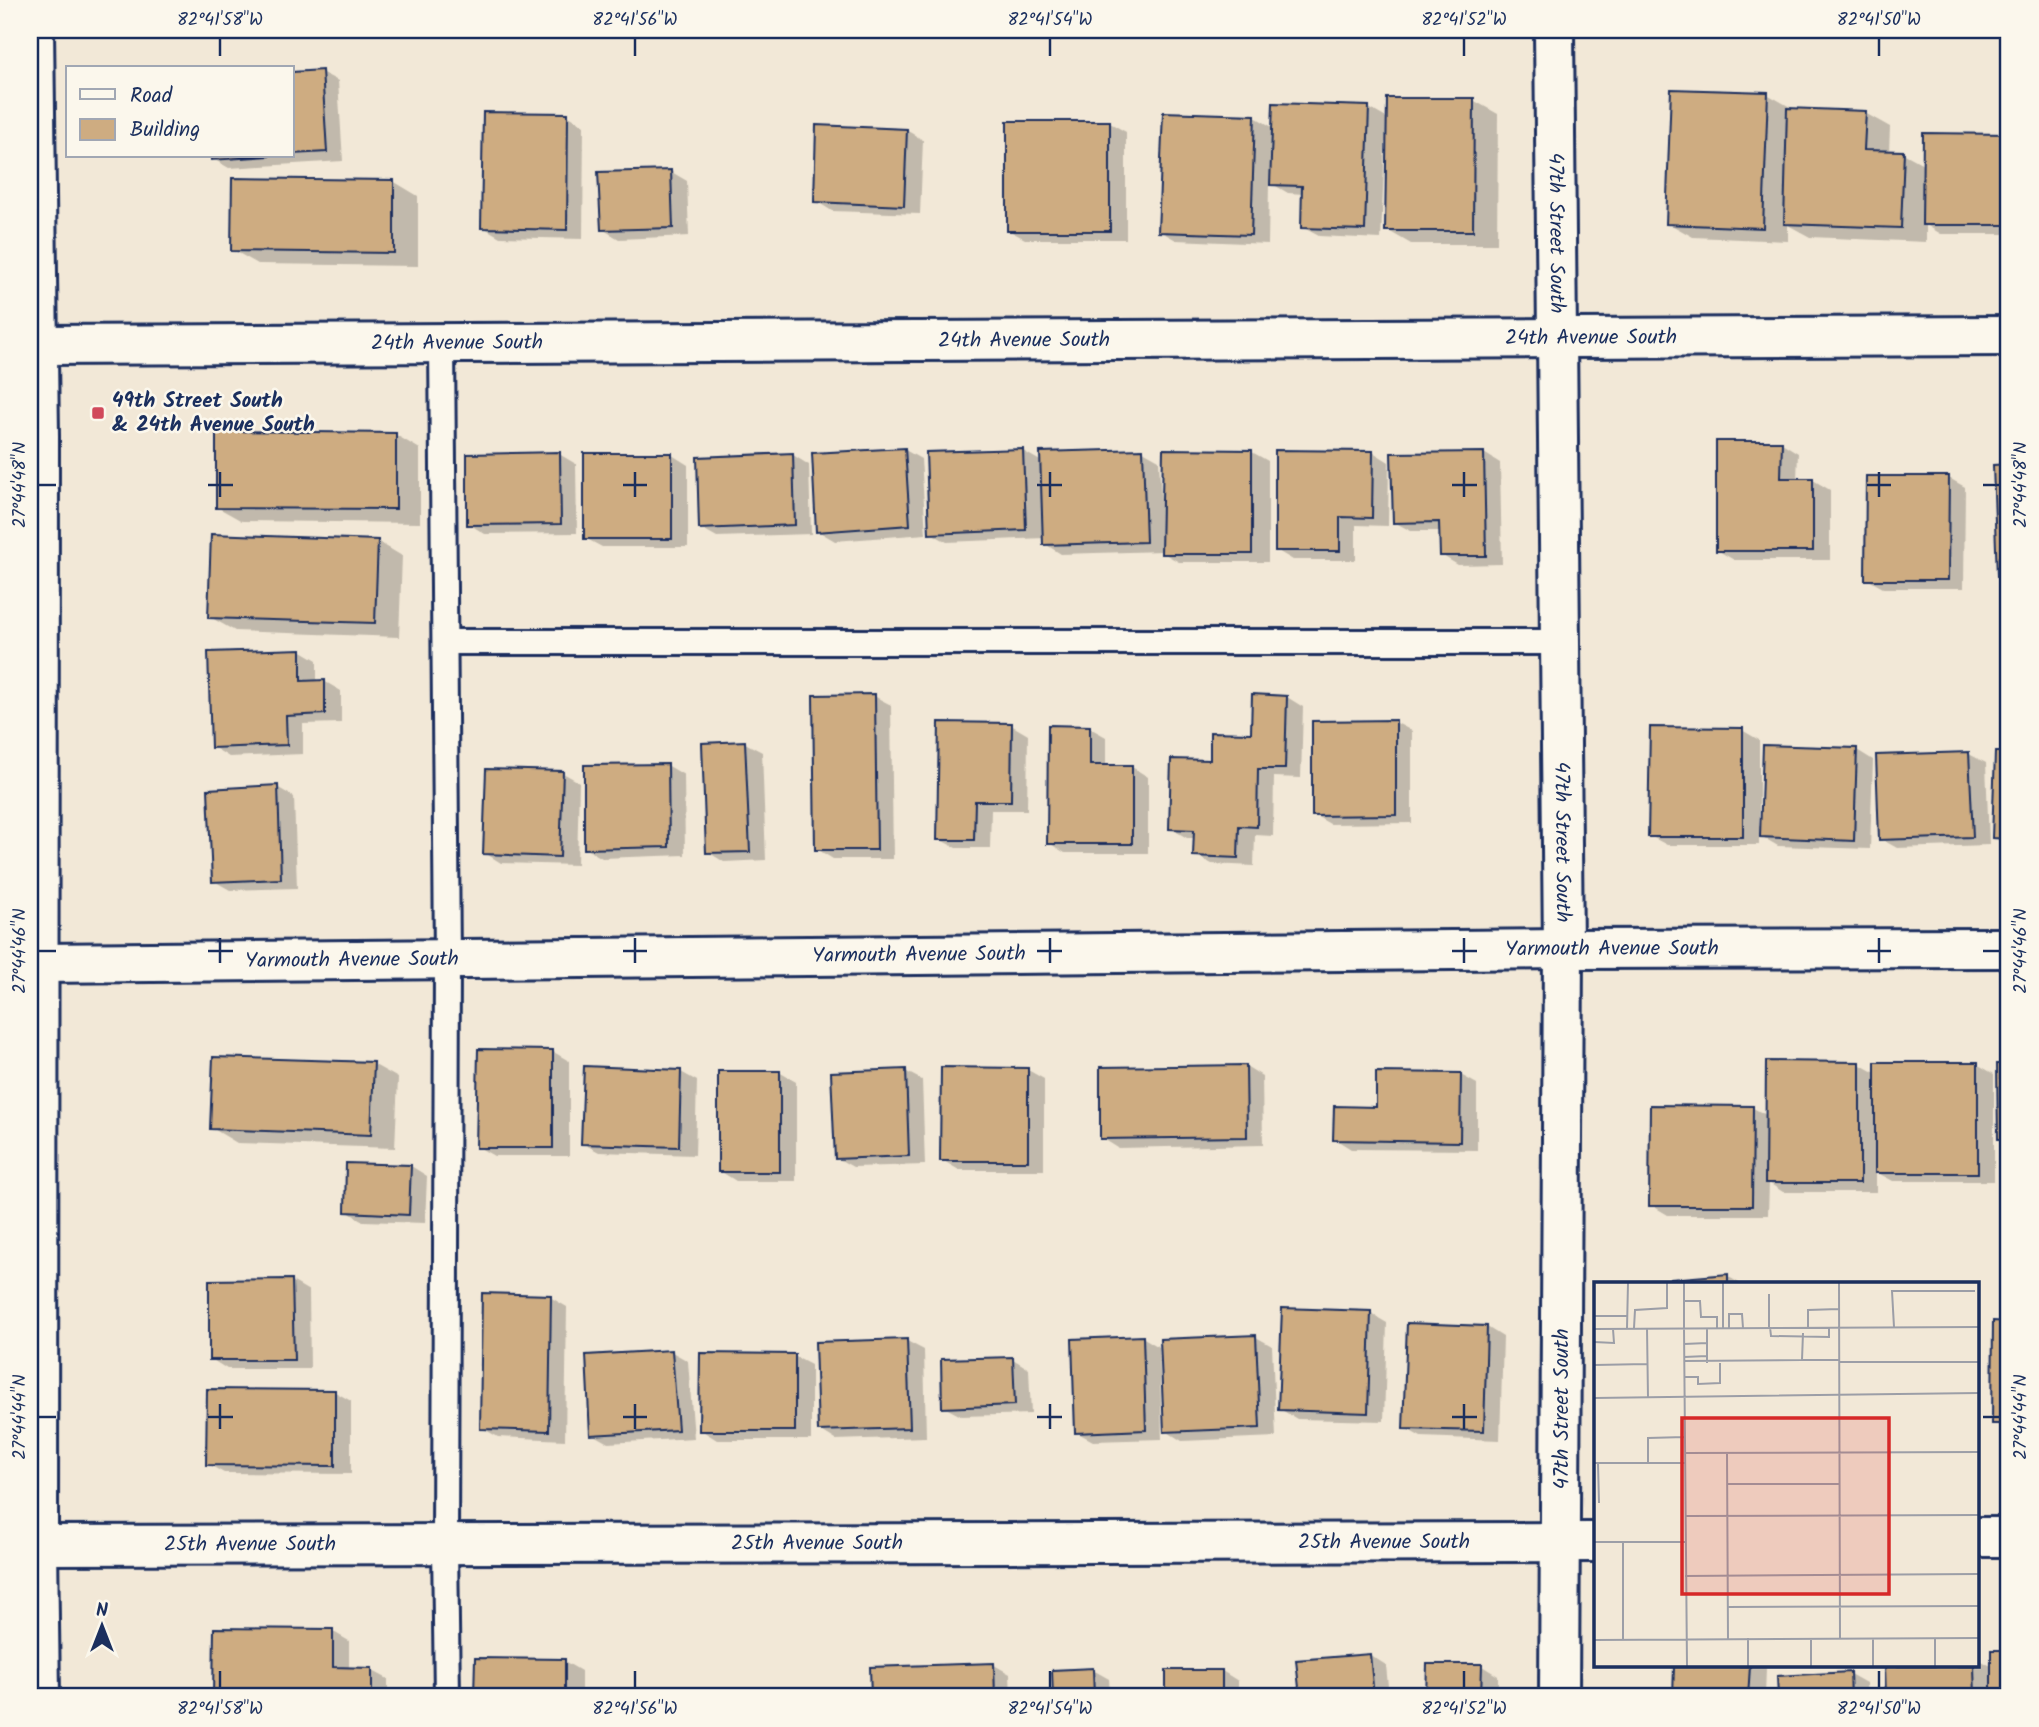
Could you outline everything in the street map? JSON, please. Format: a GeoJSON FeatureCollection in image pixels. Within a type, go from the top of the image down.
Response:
{"type":"FeatureCollection","features":[{"type":"Feature","properties":{"kind":"street"},"geometry":{"type":"LineString","coordinates":[[34,30],[34,304],[37,345],[34,436],[39,963],[34,1217],[40,1697]]}},
{"type":"Feature","properties":{"kind":"street","name":"47th Street South"},"geometry":{"type":"LineString","coordinates":[[1554,30],[1563,949],[1579,1542],[1559,1697]]}},
{"type":"Feature","properties":{"kind":"street","name":"24th Avenue South"},"geometry":{"type":"LineString","coordinates":[[37,345],[2009,337]]}},
{"type":"Feature","properties":{"kind":"street","name":"Yarmouth Avenue South"},"geometry":{"type":"LineString","coordinates":[[39,963],[1563,949],[2009,948]]}},
{"type":"Feature","properties":{"kind":"street"},"geometry":{"type":"LineString","coordinates":[[1980,1537],[2009,1537]]}},
{"type":"Feature","properties":{"kind":"street","name":"25th Avenue South"},"geometry":{"type":"LineString","coordinates":[[38,1545],[1579,1542]]}},
{"type":"Feature","properties":{"kind":"lane"},"geometry":{"type":"LineString","coordinates":[[442,343],[447,960],[447,1697]]}},
{"type":"Feature","properties":{"kind":"lane"},"geometry":{"type":"LineString","coordinates":[[445,642],[1560,642]]}},
{"type":"Feature","properties":{"kind":"building"},"geometry":{"type":"Polygon","coordinates":[[[322,70],[327,152],[294,154],[294,72],[322,70]]]}},
{"type":"Feature","properties":{"kind":"building"},"geometry":{"type":"Polygon","coordinates":[[[1671,89],[1768,92],[1763,228],[1666,224],[1671,89]]]}},
{"type":"Feature","properties":{"kind":"building"},"geometry":{"type":"Polygon","coordinates":[[[1387,98],[1474,98],[1473,231],[1385,231],[1387,98]]]}},
{"type":"Feature","properties":{"kind":"building"},"geometry":{"type":"Polygon","coordinates":[[[1273,103],[1369,106],[1365,230],[1301,228],[1302,186],[1270,185],[1273,103]]]}},
{"type":"Feature","properties":{"kind":"building"},"geometry":{"type":"Polygon","coordinates":[[[1787,108],[1866,111],[1864,150],[1904,151],[1901,228],[1784,224],[1787,108]]]}},
{"type":"Feature","properties":{"kind":"building"},"geometry":{"type":"Polygon","coordinates":[[[483,112],[568,113],[567,230],[481,228],[483,112]]]}},
{"type":"Feature","properties":{"kind":"building"},"geometry":{"type":"Polygon","coordinates":[[[1163,112],[1255,115],[1251,235],[1158,232],[1163,112]]]}},
{"type":"Feature","properties":{"kind":"building"},"geometry":{"type":"Polygon","coordinates":[[[1007,121],[1110,121],[1110,231],[1007,231],[1007,121]]]}},
{"type":"Feature","properties":{"kind":"building"},"geometry":{"type":"Polygon","coordinates":[[[816,125],[907,129],[904,206],[814,202],[816,125]]]}},
{"type":"Feature","properties":{"kind":"building"},"geometry":{"type":"Polygon","coordinates":[[[1923,133],[2009,134],[2009,225],[1922,225],[1923,133]]]}},
{"type":"Feature","properties":{"kind":"building"},"geometry":{"type":"Polygon","coordinates":[[[671,170],[673,228],[601,230],[598,172],[671,170]]]}},
{"type":"Feature","properties":{"kind":"building"},"geometry":{"type":"Polygon","coordinates":[[[232,178],[394,180],[394,253],[231,251],[232,178]]]}},
{"type":"Feature","properties":{"kind":"building"},"geometry":{"type":"Polygon","coordinates":[[[216,431],[396,433],[396,509],[216,508],[216,431]]]}},
{"type":"Feature","properties":{"kind":"building"},"geometry":{"type":"Polygon","coordinates":[[[1716,441],[1782,441],[1781,478],[1813,478],[1813,551],[1716,551],[1716,441]]]}},
{"type":"Feature","properties":{"kind":"building"},"geometry":{"type":"Polygon","coordinates":[[[905,448],[910,525],[816,532],[812,453],[905,448]]]}},
{"type":"Feature","properties":{"kind":"building"},"geometry":{"type":"Polygon","coordinates":[[[1023,449],[1026,530],[929,534],[926,452],[1023,449]]]}},
{"type":"Feature","properties":{"kind":"building"},"geometry":{"type":"Polygon","coordinates":[[[1143,449],[1146,542],[1043,545],[1040,452],[1143,449]]]}},
{"type":"Feature","properties":{"kind":"building"},"geometry":{"type":"Polygon","coordinates":[[[1163,449],[1252,450],[1252,554],[1161,554],[1163,449]]]}},
{"type":"Feature","properties":{"kind":"building"},"geometry":{"type":"Polygon","coordinates":[[[1275,450],[1373,451],[1372,518],[1340,517],[1340,551],[1275,551],[1275,450]]]}},
{"type":"Feature","properties":{"kind":"building"},"geometry":{"type":"Polygon","coordinates":[[[560,452],[561,524],[467,525],[467,454],[560,452]]]}},
{"type":"Feature","properties":{"kind":"building"},"geometry":{"type":"Polygon","coordinates":[[[1484,452],[1486,556],[1440,556],[1439,522],[1393,523],[1391,453],[1484,452]]]}},
{"type":"Feature","properties":{"kind":"building"},"geometry":{"type":"Polygon","coordinates":[[[584,453],[672,453],[672,539],[584,539],[584,453]]]}},
{"type":"Feature","properties":{"kind":"building"},"geometry":{"type":"Polygon","coordinates":[[[793,453],[795,525],[699,529],[697,457],[793,453]]]}},
{"type":"Feature","properties":{"kind":"building"},"geometry":{"type":"Polygon","coordinates":[[[2009,464],[2009,577],[1997,577],[1993,465],[2009,464]]]}},
{"type":"Feature","properties":{"kind":"building"},"geometry":{"type":"Polygon","coordinates":[[[1866,476],[1949,476],[1948,580],[1865,580],[1866,476]]]}},
{"type":"Feature","properties":{"kind":"building"},"geometry":{"type":"Polygon","coordinates":[[[211,534],[378,540],[375,623],[208,618],[211,534]]]}},
{"type":"Feature","properties":{"kind":"building"},"geometry":{"type":"Polygon","coordinates":[[[301,649],[301,681],[325,680],[325,714],[286,716],[287,745],[211,748],[208,652],[301,649]]]}},
{"type":"Feature","properties":{"kind":"building"},"geometry":{"type":"Polygon","coordinates":[[[875,694],[877,850],[815,850],[813,695],[875,694]]]}},
{"type":"Feature","properties":{"kind":"building"},"geometry":{"type":"Polygon","coordinates":[[[1252,694],[1287,696],[1285,769],[1258,769],[1257,827],[1239,826],[1238,858],[1193,856],[1194,830],[1169,829],[1171,759],[1210,760],[1210,732],[1251,733],[1252,694]]]}},
{"type":"Feature","properties":{"kind":"building"},"geometry":{"type":"Polygon","coordinates":[[[1396,720],[1396,815],[1312,816],[1312,721],[1396,720]]]}},
{"type":"Feature","properties":{"kind":"building"},"geometry":{"type":"Polygon","coordinates":[[[939,722],[1012,723],[1011,801],[975,801],[974,840],[937,840],[939,722]]]}},
{"type":"Feature","properties":{"kind":"building"},"geometry":{"type":"Polygon","coordinates":[[[1048,725],[1090,726],[1090,765],[1132,765],[1132,844],[1047,844],[1048,725]]]}},
{"type":"Feature","properties":{"kind":"building"},"geometry":{"type":"Polygon","coordinates":[[[1650,727],[1743,728],[1743,837],[1648,837],[1650,727]]]}},
{"type":"Feature","properties":{"kind":"building"},"geometry":{"type":"Polygon","coordinates":[[[745,741],[750,852],[706,853],[702,743],[745,741]]]}},
{"type":"Feature","properties":{"kind":"building"},"geometry":{"type":"Polygon","coordinates":[[[1763,745],[1857,748],[1854,841],[1760,837],[1763,745]]]}},
{"type":"Feature","properties":{"kind":"building"},"geometry":{"type":"Polygon","coordinates":[[[1969,752],[1973,837],[1879,840],[1876,755],[1969,752]]]}},
{"type":"Feature","properties":{"kind":"building"},"geometry":{"type":"Polygon","coordinates":[[[1995,752],[2009,752],[2009,839],[1992,838],[1995,752]]]}},
{"type":"Feature","properties":{"kind":"building"},"geometry":{"type":"Polygon","coordinates":[[[668,764],[669,847],[584,849],[584,765],[668,764]]]}},
{"type":"Feature","properties":{"kind":"building"},"geometry":{"type":"Polygon","coordinates":[[[486,769],[563,771],[560,857],[483,854],[486,769]]]}},
{"type":"Feature","properties":{"kind":"building"},"geometry":{"type":"Polygon","coordinates":[[[278,785],[281,879],[212,882],[208,789],[278,785]]]}},
{"type":"Feature","properties":{"kind":"building"},"geometry":{"type":"Polygon","coordinates":[[[478,1049],[553,1050],[553,1148],[476,1148],[478,1049]]]}},
{"type":"Feature","properties":{"kind":"building"},"geometry":{"type":"Polygon","coordinates":[[[213,1057],[374,1062],[371,1135],[210,1129],[213,1057]]]}},
{"type":"Feature","properties":{"kind":"building"},"geometry":{"type":"Polygon","coordinates":[[[1766,1061],[1860,1062],[1860,1183],[1765,1183],[1766,1061]]]}},
{"type":"Feature","properties":{"kind":"building"},"geometry":{"type":"Polygon","coordinates":[[[1875,1062],[1978,1062],[1978,1173],[1875,1173],[1875,1062]]]}},
{"type":"Feature","properties":{"kind":"building"},"geometry":{"type":"Polygon","coordinates":[[[1997,1064],[2009,1064],[2009,1139],[1998,1139],[1997,1064]]]}},
{"type":"Feature","properties":{"kind":"building"},"geometry":{"type":"Polygon","coordinates":[[[1246,1065],[1247,1137],[1100,1139],[1100,1067],[1246,1065]]]}},
{"type":"Feature","properties":{"kind":"building"},"geometry":{"type":"Polygon","coordinates":[[[584,1066],[681,1070],[679,1147],[581,1144],[584,1066]]]}},
{"type":"Feature","properties":{"kind":"building"},"geometry":{"type":"Polygon","coordinates":[[[941,1067],[1028,1068],[1028,1161],[940,1161],[941,1067]]]}},
{"type":"Feature","properties":{"kind":"building"},"geometry":{"type":"Polygon","coordinates":[[[906,1069],[909,1156],[835,1159],[831,1072],[906,1069]]]}},
{"type":"Feature","properties":{"kind":"building"},"geometry":{"type":"Polygon","coordinates":[[[718,1071],[780,1071],[780,1172],[718,1172],[718,1071]]]}},
{"type":"Feature","properties":{"kind":"building"},"geometry":{"type":"Polygon","coordinates":[[[1376,1072],[1461,1073],[1460,1142],[1333,1140],[1334,1106],[1376,1107],[1376,1072]]]}},
{"type":"Feature","properties":{"kind":"building"},"geometry":{"type":"Polygon","coordinates":[[[1650,1105],[1753,1106],[1752,1206],[1649,1206],[1650,1105]]]}},
{"type":"Feature","properties":{"kind":"building"},"geometry":{"type":"Polygon","coordinates":[[[346,1163],[411,1165],[409,1215],[345,1212],[346,1163]]]}},
{"type":"Feature","properties":{"kind":"building"},"geometry":{"type":"Polygon","coordinates":[[[1728,1274],[1728,1282],[1671,1282],[1671,1279],[1728,1274]]]}},
{"type":"Feature","properties":{"kind":"building"},"geometry":{"type":"Polygon","coordinates":[[[292,1279],[294,1360],[209,1360],[209,1280],[292,1279]]]}},
{"type":"Feature","properties":{"kind":"building"},"geometry":{"type":"Polygon","coordinates":[[[482,1293],[551,1295],[549,1431],[480,1429],[482,1293]]]}},
{"type":"Feature","properties":{"kind":"building"},"geometry":{"type":"Polygon","coordinates":[[[1282,1308],[1371,1311],[1368,1413],[1278,1410],[1282,1308]]]}},
{"type":"Feature","properties":{"kind":"building"},"geometry":{"type":"Polygon","coordinates":[[[1993,1321],[2009,1322],[2009,1424],[1992,1424],[1993,1321]]]}},
{"type":"Feature","properties":{"kind":"building"},"geometry":{"type":"Polygon","coordinates":[[[1407,1323],[1487,1326],[1484,1431],[1403,1429],[1407,1323]]]}},
{"type":"Feature","properties":{"kind":"building"},"geometry":{"type":"Polygon","coordinates":[[[1256,1335],[1260,1428],[1164,1432],[1160,1339],[1256,1335]]]}},
{"type":"Feature","properties":{"kind":"building"},"geometry":{"type":"Polygon","coordinates":[[[1143,1336],[1146,1430],[1075,1433],[1072,1339],[1143,1336]]]}},
{"type":"Feature","properties":{"kind":"building"},"geometry":{"type":"Polygon","coordinates":[[[907,1339],[910,1428],[818,1431],[815,1342],[907,1339]]]}},
{"type":"Feature","properties":{"kind":"building"},"geometry":{"type":"Polygon","coordinates":[[[672,1350],[678,1430],[590,1435],[586,1355],[672,1350]]]}},
{"type":"Feature","properties":{"kind":"building"},"geometry":{"type":"Polygon","coordinates":[[[700,1353],[795,1354],[795,1431],[699,1431],[700,1353]]]}},
{"type":"Feature","properties":{"kind":"building"},"geometry":{"type":"Polygon","coordinates":[[[1013,1357],[1015,1405],[942,1408],[941,1359],[1013,1357]]]}},
{"type":"Feature","properties":{"kind":"building"},"geometry":{"type":"Polygon","coordinates":[[[207,1389],[335,1390],[335,1466],[206,1465],[207,1389]]]}},
{"type":"Feature","properties":{"kind":"building"},"geometry":{"type":"Polygon","coordinates":[[[214,1628],[333,1629],[333,1667],[372,1668],[372,1697],[213,1697],[214,1628]]]}},
{"type":"Feature","properties":{"kind":"building"},"geometry":{"type":"Polygon","coordinates":[[[1991,1650],[2009,1650],[2009,1697],[1991,1697],[1991,1650]]]}},
{"type":"Feature","properties":{"kind":"building"},"geometry":{"type":"Polygon","coordinates":[[[1370,1654],[1374,1697],[1300,1697],[1296,1660],[1370,1654]]]}},
{"type":"Feature","properties":{"kind":"building"},"geometry":{"type":"Polygon","coordinates":[[[475,1658],[565,1659],[565,1697],[474,1697],[475,1658]]]}},
{"type":"Feature","properties":{"kind":"building"},"geometry":{"type":"Polygon","coordinates":[[[994,1663],[995,1697],[871,1697],[870,1667],[994,1663]]]}},
{"type":"Feature","properties":{"kind":"building"},"geometry":{"type":"Polygon","coordinates":[[[1427,1664],[1482,1664],[1481,1697],[1426,1697],[1427,1664]]]}},
{"type":"Feature","properties":{"kind":"building"},"geometry":{"type":"Polygon","coordinates":[[[1093,1668],[1094,1697],[1053,1697],[1052,1670],[1093,1668]]]}},
{"type":"Feature","properties":{"kind":"building"},"geometry":{"type":"Polygon","coordinates":[[[1674,1668],[1750,1668],[1748,1697],[1673,1697],[1674,1668]]]}},
{"type":"Feature","properties":{"kind":"building"},"geometry":{"type":"Polygon","coordinates":[[[1885,1668],[1974,1668],[1975,1697],[1886,1697],[1885,1668]]]}},
{"type":"Feature","properties":{"kind":"building"},"geometry":{"type":"Polygon","coordinates":[[[1166,1670],[1222,1670],[1222,1697],[1166,1697],[1166,1670]]]}},
{"type":"Feature","properties":{"kind":"building"},"geometry":{"type":"Polygon","coordinates":[[[1850,1672],[1851,1697],[1778,1697],[1777,1676],[1850,1672]]]}},
{"type":"Feature","properties":{"kind":"place","name":"49th Street South & 24th Avenue South"},"geometry":{"type":"Point","coordinates":[98,413]}}]}
